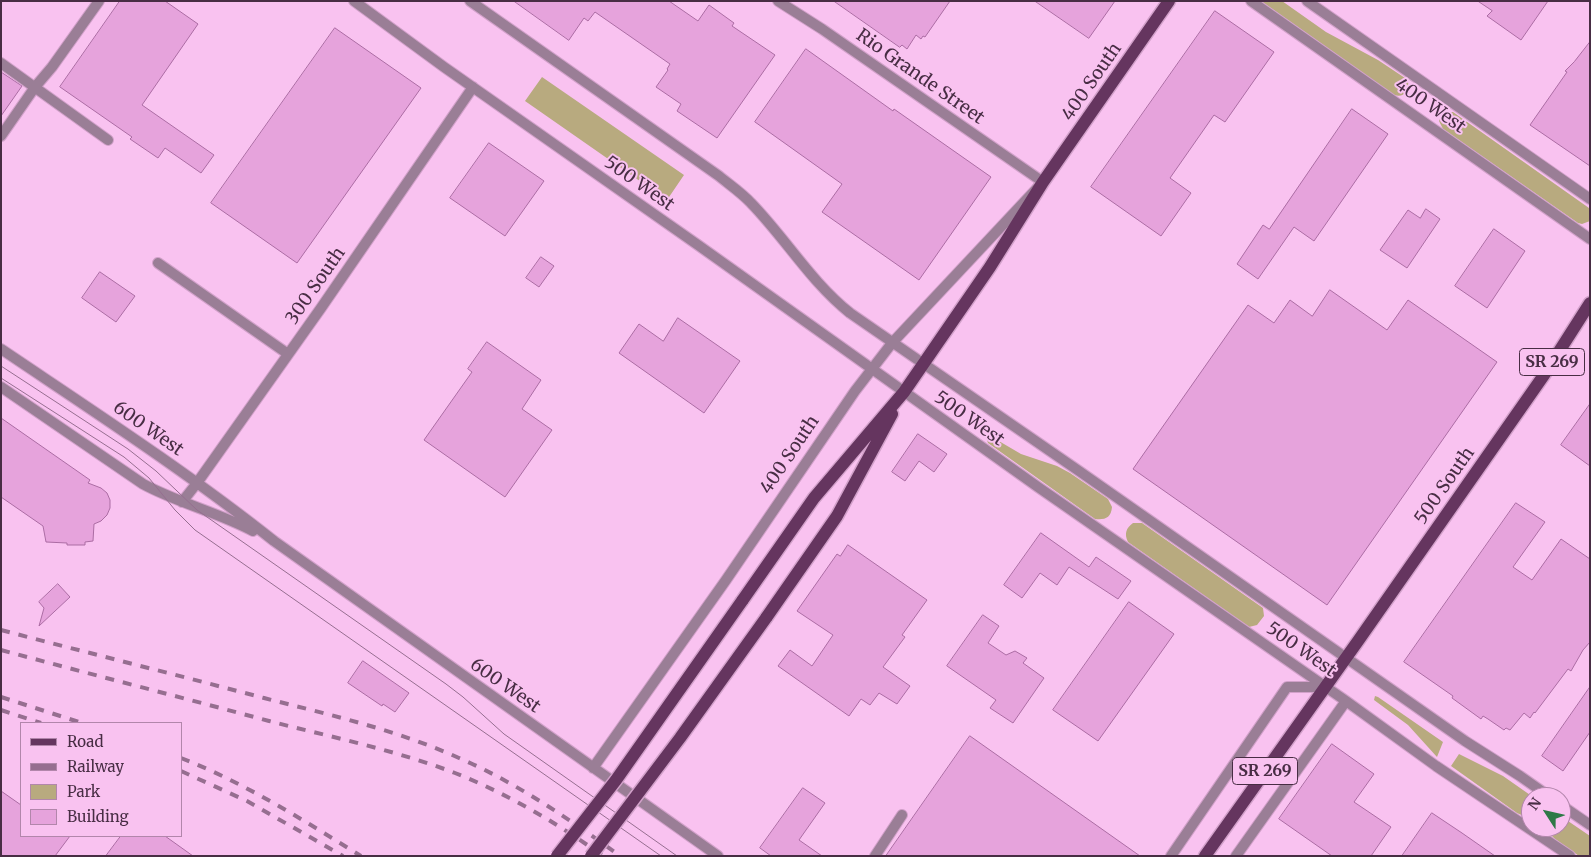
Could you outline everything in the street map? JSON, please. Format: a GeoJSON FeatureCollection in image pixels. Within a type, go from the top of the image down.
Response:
{"type":"FeatureCollection","features":[{"type":"Feature","properties":{"kind":"main road","name":"400 South"},"geometry":{"type":"LineString","coordinates":[[558,856],[616,780],[814,498],[904,392],[990,267],[1043,182],[1169,1]]}},
{"type":"Feature","properties":{"kind":"main road","name":"500 South"},"geometry":{"type":"LineString","coordinates":[[1205,856],[1544,375],[1590,303]]}},
{"type":"Feature","properties":{"kind":"main road","name":"400 South"},"geometry":{"type":"LineString","coordinates":[[591,856],[680,738],[837,516],[904,392]]}},
{"type":"Feature","properties":{"kind":"street"},"geometry":{"type":"LineString","coordinates":[[1,136],[35,86],[52,67],[99,1]]}},
{"type":"Feature","properties":{"kind":"street","name":"500 West"},"geometry":{"type":"LineString","coordinates":[[354,1],[872,370],[1436,766],[1570,856]]}},
{"type":"Feature","properties":{"kind":"street","name":"500 West"},"geometry":{"type":"LineString","coordinates":[[470,1],[719,176],[750,202],[813,278],[833,299],[892,343],[1039,443],[1465,741],[1536,787]]}},
{"type":"Feature","properties":{"kind":"street","name":"Rio Grande Street"},"geometry":{"type":"LineString","coordinates":[[778,1],[1043,182]]}},
{"type":"Feature","properties":{"kind":"street","name":"400 West"},"geometry":{"type":"LineString","coordinates":[[1251,1],[1590,238]]}},
{"type":"Feature","properties":{"kind":"street","name":"400 West"},"geometry":{"type":"LineString","coordinates":[[1307,1],[1590,199]]}},
{"type":"Feature","properties":{"kind":"street"},"geometry":{"type":"LineString","coordinates":[[1,63],[108,140]]}},
{"type":"Feature","properties":{"kind":"street","name":"300 South"},"geometry":{"type":"LineString","coordinates":[[182,502],[288,354],[473,87]]}},
{"type":"Feature","properties":{"kind":"street","name":"400 South"},"geometry":{"type":"LineString","coordinates":[[593,768],[726,580],[855,391],[892,343],[1043,182]]}},
{"type":"Feature","properties":{"kind":"street"},"geometry":{"type":"LineString","coordinates":[[158,263],[288,354]]}},
{"type":"Feature","properties":{"kind":"street","name":"600 West"},"geometry":{"type":"LineString","coordinates":[[1,349],[230,506],[274,542],[718,856]]}},
{"type":"Feature","properties":{"kind":"street","name":"600 West"},"geometry":{"type":"LineString","coordinates":[[1,387],[142,484],[163,495],[239,523],[274,542]]}},
{"type":"Feature","properties":{"kind":"street"},"geometry":{"type":"LineString","coordinates":[[1171,856],[1287,687],[1325,687]]}},
{"type":"Feature","properties":{"kind":"street"},"geometry":{"type":"LineString","coordinates":[[1236,856],[1346,701]]}},
{"type":"Feature","properties":{"kind":"street"},"geometry":{"type":"LineString","coordinates":[[1571,812],[1590,825]]}},
{"type":"Feature","properties":{"kind":"street"},"geometry":{"type":"LineString","coordinates":[[875,856],[902,815]]}},
{"type":"Feature","properties":{"kind":"green space"},"geometry":{"type":"Polygon","coordinates":[[[1261,1],[1282,1],[1326,32],[1378,60],[1405,78],[1408,82],[1406,93],[1401,96],[1394,95],[1261,1]]]}},
{"type":"Feature","properties":{"kind":"green space"},"geometry":{"type":"Polygon","coordinates":[[[542,77],[684,175],[667,200],[525,101],[542,77]]]}},
{"type":"Feature","properties":{"kind":"green space"},"geometry":{"type":"Polygon","coordinates":[[[1453,112],[1589,208],[1590,221],[1582,224],[1578,223],[1443,129],[1439,121],[1442,115],[1453,112]]]}},
{"type":"Feature","properties":{"kind":"green space"},"geometry":{"type":"Polygon","coordinates":[[[992,437],[1021,454],[1057,466],[1070,473],[1108,499],[1112,507],[1109,516],[1105,519],[1095,519],[988,443],[987,440],[992,437]]]}},
{"type":"Feature","properties":{"kind":"green space"},"geometry":{"type":"Polygon","coordinates":[[[1133,523],[1142,523],[1263,608],[1264,616],[1257,625],[1249,627],[1128,542],[1126,531],[1133,523]]]}},
{"type":"Feature","properties":{"kind":"green space"},"geometry":{"type":"Polygon","coordinates":[[[1375,696],[1443,742],[1437,757],[1408,725],[1374,700],[1375,696]]]}},
{"type":"Feature","properties":{"kind":"green space"},"geometry":{"type":"Polygon","coordinates":[[[1459,754],[1503,776],[1521,789],[1521,815],[1517,813],[1451,766],[1459,754]]]}},
{"type":"Feature","properties":{"kind":"green space"},"geometry":{"type":"Polygon","coordinates":[[[1571,823],[1590,836],[1590,856],[1579,856],[1553,837],[1571,837],[1571,823]]]}},
{"type":"Feature","properties":{"kind":"building"},"geometry":{"type":"Polygon","coordinates":[[[120,1],[165,1],[198,24],[142,105],[214,155],[201,173],[165,148],[158,158],[130,139],[132,137],[60,87],[120,1]]]}},
{"type":"Feature","properties":{"kind":"building"},"geometry":{"type":"Polygon","coordinates":[[[514,1],[669,1],[698,21],[709,5],[734,23],[732,26],[775,55],[717,138],[677,111],[681,104],[656,87],[670,64],[595,12],[588,21],[584,18],[569,40],[514,1]]]}},
{"type":"Feature","properties":{"kind":"building"},"geometry":{"type":"Polygon","coordinates":[[[834,1],[950,1],[925,37],[923,36],[921,39],[916,35],[907,49],[902,45],[900,47],[834,1]]]}},
{"type":"Feature","properties":{"kind":"building"},"geometry":{"type":"Polygon","coordinates":[[[1035,1],[1115,1],[1089,38],[1035,1]]]}},
{"type":"Feature","properties":{"kind":"building"},"geometry":{"type":"Polygon","coordinates":[[[1478,1],[1548,1],[1521,40],[1487,16],[1492,11],[1478,1]]]}},
{"type":"Feature","properties":{"kind":"building"},"geometry":{"type":"Polygon","coordinates":[[[1215,11],[1274,52],[1225,122],[1214,115],[1170,178],[1191,193],[1161,236],[1091,187],[1215,11]]]}},
{"type":"Feature","properties":{"kind":"building"},"geometry":{"type":"Polygon","coordinates":[[[335,28],[421,88],[297,263],[211,203],[335,28]]]}},
{"type":"Feature","properties":{"kind":"building"},"geometry":{"type":"Polygon","coordinates":[[[1590,42],[1590,166],[1530,125],[1567,72],[1565,71],[1590,42]]]}},
{"type":"Feature","properties":{"kind":"building"},"geometry":{"type":"Polygon","coordinates":[[[806,49],[991,177],[919,280],[822,212],[842,184],[755,122],[806,49]]]}},
{"type":"Feature","properties":{"kind":"building"},"geometry":{"type":"Polygon","coordinates":[[[1,72],[22,86],[1,116],[1,72]]]}},
{"type":"Feature","properties":{"kind":"building"},"geometry":{"type":"Polygon","coordinates":[[[1352,109],[1388,134],[1314,241],[1294,227],[1258,279],[1237,264],[1263,225],[1269,229],[1352,109]]]}},
{"type":"Feature","properties":{"kind":"building"},"geometry":{"type":"Polygon","coordinates":[[[489,143],[544,181],[505,236],[450,198],[489,143]]]}},
{"type":"Feature","properties":{"kind":"building"},"geometry":{"type":"Polygon","coordinates":[[[1426,209],[1440,219],[1407,268],[1380,250],[1408,210],[1420,218],[1426,209]]]}},
{"type":"Feature","properties":{"kind":"building"},"geometry":{"type":"Polygon","coordinates":[[[1494,229],[1525,251],[1487,308],[1455,286],[1494,229]]]}},
{"type":"Feature","properties":{"kind":"building"},"geometry":{"type":"Polygon","coordinates":[[[541,257],[554,266],[539,287],[526,278],[541,257]]]}},
{"type":"Feature","properties":{"kind":"building"},"geometry":{"type":"Polygon","coordinates":[[[100,272],[135,296],[116,322],[82,298],[100,272]]]}},
{"type":"Feature","properties":{"kind":"building"},"geometry":{"type":"Polygon","coordinates":[[[1330,290],[1387,330],[1408,300],[1497,362],[1327,605],[1133,469],[1248,305],[1274,323],[1290,300],[1312,316],[1330,290]]]}},
{"type":"Feature","properties":{"kind":"building"},"geometry":{"type":"Polygon","coordinates":[[[678,318],[740,361],[704,413],[619,353],[639,324],[663,341],[678,318]]]}},
{"type":"Feature","properties":{"kind":"building"},"geometry":{"type":"Polygon","coordinates":[[[487,342],[541,380],[522,409],[552,430],[505,497],[424,440],[472,372],[468,369],[487,342]]]}},
{"type":"Feature","properties":{"kind":"building"},"geometry":{"type":"Polygon","coordinates":[[[1590,404],[1590,466],[1561,445],[1590,404]]]}},
{"type":"Feature","properties":{"kind":"building"},"geometry":{"type":"Polygon","coordinates":[[[1,418],[90,480],[88,483],[101,488],[107,493],[110,500],[110,508],[107,515],[101,521],[94,524],[93,541],[85,542],[85,545],[46,542],[43,526],[1,497],[1,418]]]}},
{"type":"Feature","properties":{"kind":"building"},"geometry":{"type":"Polygon","coordinates":[[[918,434],[947,454],[934,472],[919,461],[905,481],[892,472],[918,434]]]}},
{"type":"Feature","properties":{"kind":"building"},"geometry":{"type":"Polygon","coordinates":[[[1516,503],[1545,522],[1513,567],[1532,580],[1561,539],[1590,559],[1590,642],[1571,671],[1568,669],[1535,713],[1530,718],[1524,713],[1510,730],[1506,728],[1504,730],[1483,716],[1481,719],[1452,698],[1453,696],[1404,662],[1516,503]]]}},
{"type":"Feature","properties":{"kind":"building"},"geometry":{"type":"Polygon","coordinates":[[[1041,533],[1089,567],[1096,557],[1131,581],[1118,599],[1069,567],[1057,585],[1040,573],[1022,598],[1004,585],[1041,533]]]}},
{"type":"Feature","properties":{"kind":"building"},"geometry":{"type":"Polygon","coordinates":[[[848,545],[927,600],[902,635],[905,637],[883,667],[910,686],[897,704],[879,693],[870,705],[861,699],[849,716],[778,666],[790,650],[812,666],[833,635],[797,611],[837,554],[840,556],[848,545]]]}},
{"type":"Feature","properties":{"kind":"building"},"geometry":{"type":"Polygon","coordinates":[[[58,584],[70,597],[39,626],[44,608],[39,602],[58,584]]]}},
{"type":"Feature","properties":{"kind":"building"},"geometry":{"type":"Polygon","coordinates":[[[1129,602],[1174,634],[1098,741],[1053,710],[1129,602]]]}},
{"type":"Feature","properties":{"kind":"building"},"geometry":{"type":"Polygon","coordinates":[[[983,615],[999,626],[988,643],[1006,655],[1015,651],[1027,658],[1023,663],[1044,678],[1013,723],[990,708],[996,700],[947,666],[983,615]]]}},
{"type":"Feature","properties":{"kind":"building"},"geometry":{"type":"Polygon","coordinates":[[[363,661],[409,693],[395,712],[383,704],[382,706],[348,683],[363,661]]]}},
{"type":"Feature","properties":{"kind":"building"},"geometry":{"type":"Polygon","coordinates":[[[1590,687],[1590,732],[1563,771],[1542,756],[1590,687]]]}},
{"type":"Feature","properties":{"kind":"building"},"geometry":{"type":"Polygon","coordinates":[[[970,736],[1140,856],[886,856],[970,736]]]}},
{"type":"Feature","properties":{"kind":"building"},"geometry":{"type":"Polygon","coordinates":[[[1332,744],[1374,774],[1354,802],[1391,827],[1371,856],[1332,856],[1279,819],[1332,744]]]}},
{"type":"Feature","properties":{"kind":"building"},"geometry":{"type":"Polygon","coordinates":[[[803,788],[825,803],[799,840],[822,856],[771,856],[760,848],[803,788]]]}},
{"type":"Feature","properties":{"kind":"building"},"geometry":{"type":"Polygon","coordinates":[[[1,791],[20,804],[20,837],[69,837],[55,856],[1,856],[1,791]]]}},
{"type":"Feature","properties":{"kind":"building"},"geometry":{"type":"Polygon","coordinates":[[[1432,813],[1462,833],[1495,856],[1402,856],[1432,813]]]}},
{"type":"Feature","properties":{"kind":"building"},"geometry":{"type":"Polygon","coordinates":[[[120,837],[166,837],[193,856],[106,856],[120,837]]]}},
{"type":"Feature","properties":{"kind":"tram line"},"geometry":{"type":"LineString","coordinates":[[1,366],[128,449],[156,471],[197,510],[446,684],[504,734],[677,856]]}},
{"type":"Feature","properties":{"kind":"tram line"},"geometry":{"type":"LineString","coordinates":[[1,378],[124,457],[149,478],[175,510],[195,530],[661,856]]}},
{"type":"Feature","properties":{"kind":"railway"},"geometry":{"type":"LineString","coordinates":[[1,630],[338,717],[412,739],[459,758],[522,790],[562,815],[620,856]]}},
{"type":"Feature","properties":{"kind":"railway"},"geometry":{"type":"LineString","coordinates":[[1,650],[409,757],[475,781],[513,800],[568,832],[603,856]]}},
{"type":"Feature","properties":{"kind":"railway"},"geometry":{"type":"LineString","coordinates":[[1,697],[79,722]]}},
{"type":"Feature","properties":{"kind":"railway"},"geometry":{"type":"LineString","coordinates":[[1,710],[38,722]]}},
{"type":"Feature","properties":{"kind":"railway"},"geometry":{"type":"LineString","coordinates":[[182,758],[251,791],[361,856]]}},
{"type":"Feature","properties":{"kind":"railway"},"geometry":{"type":"LineString","coordinates":[[182,771],[247,801],[343,856]]}}]}
